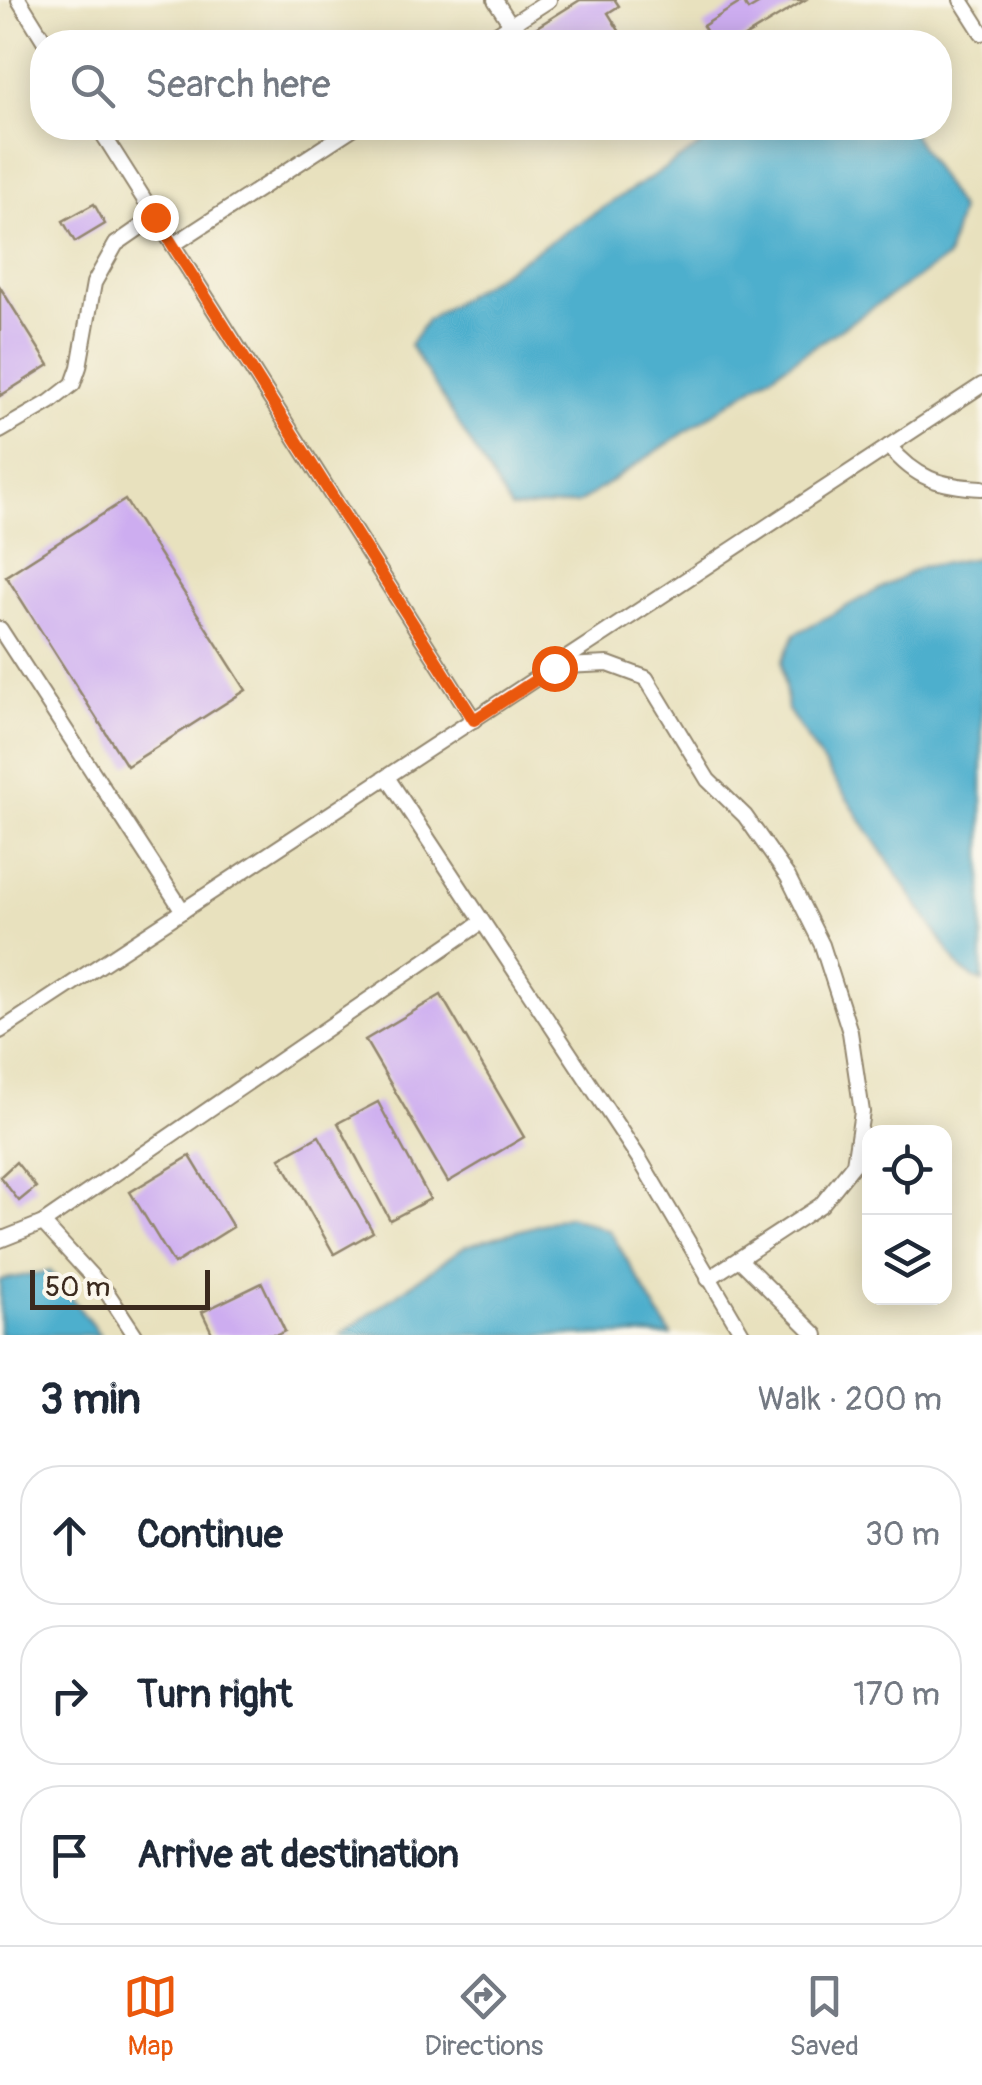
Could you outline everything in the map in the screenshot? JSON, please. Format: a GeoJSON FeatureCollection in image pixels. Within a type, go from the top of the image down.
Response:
{"type":"FeatureCollection","features":[{"type":"Feature","properties":{"kind":"lane"},"geometry":{"type":"LineString","coordinates":[[18,0],[38,30]]}},
{"type":"Feature","properties":{"kind":"lane"},"geometry":{"type":"LineString","coordinates":[[495,0],[511,24]]}},
{"type":"Feature","properties":{"kind":"lane"},"geometry":{"type":"LineString","coordinates":[[502,30],[549,0]]}},
{"type":"Feature","properties":{"kind":"lane"},"geometry":{"type":"LineString","coordinates":[[961,0],[982,32]]}},
{"type":"Feature","properties":{"kind":"lane"},"geometry":{"type":"LineString","coordinates":[[107,140],[474,720]]}},
{"type":"Feature","properties":{"kind":"lane"},"geometry":{"type":"LineString","coordinates":[[173,245],[335,140]]}},
{"type":"Feature","properties":{"kind":"lane"},"geometry":{"type":"LineString","coordinates":[[0,431],[73,384],[80,367],[94,283],[116,244],[155,217]]}},
{"type":"Feature","properties":{"kind":"lane"},"geometry":{"type":"LineString","coordinates":[[0,1031],[982,385]]}},
{"type":"Feature","properties":{"kind":"lane"},"geometry":{"type":"LineString","coordinates":[[889,446],[908,468],[938,483],[982,488]]}},
{"type":"Feature","properties":{"kind":"lane"},"geometry":{"type":"LineString","coordinates":[[0,629],[184,911]]}},
{"type":"Feature","properties":{"kind":"lane"},"geometry":{"type":"LineString","coordinates":[[554,668],[608,664],[646,678],[708,780],[745,816],[788,878],[822,945],[850,1032],[862,1112],[854,1164],[822,1206],[708,1279]]}},
{"type":"Feature","properties":{"kind":"lane"},"geometry":{"type":"LineString","coordinates":[[387,777],[640,1160],[743,1335]]}},
{"type":"Feature","properties":{"kind":"lane"},"geometry":{"type":"LineString","coordinates":[[0,1240],[43,1223],[482,922]]}},
{"type":"Feature","properties":{"kind":"lane"},"geometry":{"type":"LineString","coordinates":[[43,1223],[108,1294],[135,1335]]}},
{"type":"Feature","properties":{"kind":"lane"},"geometry":{"type":"LineString","coordinates":[[739,1259],[816,1335]]}},
{"type":"Feature","properties":{"kind":"water"},"geometry":{"type":"Polygon","coordinates":[[[709,140],[916,140],[960,210],[947,258],[577,504],[511,509],[410,345],[427,320],[709,140]]]}},
{"type":"Feature","properties":{"kind":"water"},"geometry":{"type":"Polygon","coordinates":[[[982,557],[982,982],[961,970],[788,710],[782,662],[795,634],[921,567],[982,557]]]}},
{"type":"Feature","properties":{"kind":"water"},"geometry":{"type":"Polygon","coordinates":[[[569,1216],[610,1231],[671,1335],[340,1335],[465,1246],[569,1216]]]}},
{"type":"Feature","properties":{"kind":"water"},"geometry":{"type":"Polygon","coordinates":[[[50,1271],[100,1335],[0,1335],[0,1280],[50,1271]]]}},
{"type":"Feature","properties":{"kind":"building"},"geometry":{"type":"Polygon","coordinates":[[[580,0],[615,0],[619,6],[608,13],[619,30],[532,30],[580,0]]]}},
{"type":"Feature","properties":{"kind":"building"},"geometry":{"type":"Polygon","coordinates":[[[765,0],[805,0],[756,30],[706,30],[703,26],[743,1],[748,10],[765,0]]]}},
{"type":"Feature","properties":{"kind":"building"},"geometry":{"type":"Polygon","coordinates":[[[94,204],[105,224],[75,242],[63,221],[94,204]]]}},
{"type":"Feature","properties":{"kind":"building"},"geometry":{"type":"Polygon","coordinates":[[[0,287],[49,365],[0,396],[0,287]]]}},
{"type":"Feature","properties":{"kind":"building"},"geometry":{"type":"Polygon","coordinates":[[[125,500],[246,690],[127,766],[6,576],[125,500]]]}},
{"type":"Feature","properties":{"kind":"building"},"geometry":{"type":"Polygon","coordinates":[[[441,995],[524,1137],[448,1182],[365,1040],[441,995]]]}},
{"type":"Feature","properties":{"kind":"building"},"geometry":{"type":"Polygon","coordinates":[[[378,1102],[430,1199],[390,1220],[338,1123],[378,1102]]]}},
{"type":"Feature","properties":{"kind":"building"},"geometry":{"type":"Polygon","coordinates":[[[319,1136],[373,1232],[334,1254],[280,1158],[319,1136]]]}},
{"type":"Feature","properties":{"kind":"building"},"geometry":{"type":"Polygon","coordinates":[[[190,1156],[233,1227],[174,1264],[130,1192],[190,1156]]]}},
{"type":"Feature","properties":{"kind":"building"},"geometry":{"type":"Polygon","coordinates":[[[16,1162],[36,1187],[19,1201],[0,1177],[16,1162]]]}},
{"type":"Feature","properties":{"kind":"building"},"geometry":{"type":"Polygon","coordinates":[[[262,1283],[285,1331],[277,1335],[213,1335],[202,1312],[262,1283]]]}},
{"type":"Feature","properties":{"kind":"route"},"geometry":{"type":"LineString","coordinates":[[155,217],[474,720],[554,668]]}}]}
